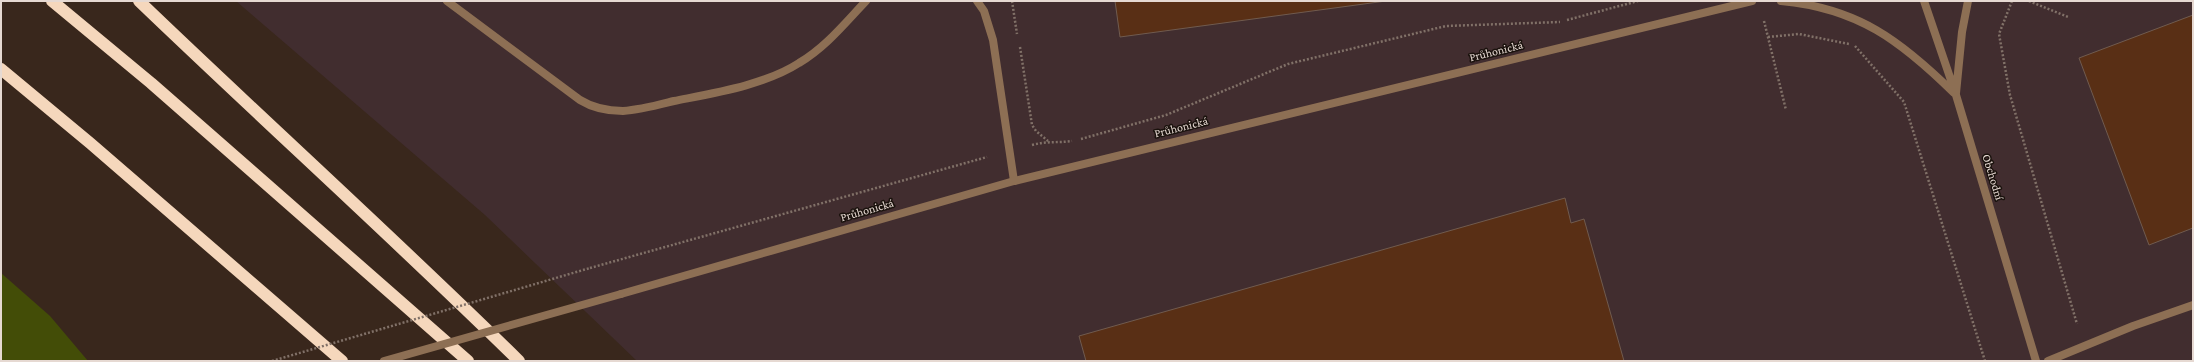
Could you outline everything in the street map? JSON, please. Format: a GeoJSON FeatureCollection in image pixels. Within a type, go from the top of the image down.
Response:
{"type":"FeatureCollection","features":[{"type":"Feature","properties":{"kind":"highway"},"geometry":{"type":"LineString","coordinates":[[52,1],[163,93],[468,361]]}},
{"type":"Feature","properties":{"kind":"highway"},"geometry":{"type":"LineString","coordinates":[[139,1],[294,149],[436,279],[519,361]]}},
{"type":"Feature","properties":{"kind":"highway"},"geometry":{"type":"LineString","coordinates":[[1,69],[90,143],[342,361]]}},
{"type":"Feature","properties":{"kind":"street"},"geometry":{"type":"LineString","coordinates":[[447,1],[580,100],[601,108],[624,111],[696,96],[769,78],[787,70],[808,58],[822,46],[866,1]]}},
{"type":"Feature","properties":{"kind":"street"},"geometry":{"type":"LineString","coordinates":[[977,1],[989,23],[993,40],[1014,181]]}},
{"type":"Feature","properties":{"kind":"street","name":"Průhonická"},"geometry":{"type":"LineString","coordinates":[[384,361],[1014,181],[1752,1]]}},
{"type":"Feature","properties":{"kind":"street"},"geometry":{"type":"LineString","coordinates":[[1781,1],[1826,9],[1866,23],[1891,38],[1910,53],[1956,95]]}},
{"type":"Feature","properties":{"kind":"street","name":"Obchodní"},"geometry":{"type":"LineString","coordinates":[[1924,1],[1956,95],[2036,361]]}},
{"type":"Feature","properties":{"kind":"street"},"geometry":{"type":"LineString","coordinates":[[1956,95],[1962,32],[1968,1]]}},
{"type":"Feature","properties":{"kind":"street"},"geometry":{"type":"LineString","coordinates":[[2048,361],[2083,346],[2193,305]]}},
{"type":"Feature","properties":{"kind":"path"},"geometry":{"type":"LineString","coordinates":[[1012,1],[1032,125],[1036,131],[1048,141],[1056,143],[1073,141],[1166,115],[1288,64],[1446,26],[1558,23],[1638,1]]}},
{"type":"Feature","properties":{"kind":"path"},"geometry":{"type":"LineString","coordinates":[[2012,1],[1999,34],[2010,95],[2083,346]]}},
{"type":"Feature","properties":{"kind":"path"},"geometry":{"type":"LineString","coordinates":[[2029,1],[2068,17]]}},
{"type":"Feature","properties":{"kind":"path"},"geometry":{"type":"LineString","coordinates":[[1763,15],[1786,110]]}},
{"type":"Feature","properties":{"kind":"path"},"geometry":{"type":"LineString","coordinates":[[1768,37],[1799,34],[1854,44],[1904,102],[1985,361]]}},
{"type":"Feature","properties":{"kind":"path"},"geometry":{"type":"LineString","coordinates":[[272,361],[590,268],[1048,141]]}},
{"type":"Feature","properties":{"kind":"shaded area"},"geometry":{"type":"Polygon","coordinates":[[[236,1],[2193,1],[2193,361],[637,361],[485,215],[236,1]]]}},
{"type":"Feature","properties":{"kind":"green space"},"geometry":{"type":"Polygon","coordinates":[[[1,273],[50,316],[88,361],[1,361],[1,273]]]}},
{"type":"Feature","properties":{"kind":"building"},"geometry":{"type":"Polygon","coordinates":[[[1115,1],[1386,1],[1120,37],[1115,1]]]}},
{"type":"Feature","properties":{"kind":"building"},"geometry":{"type":"Polygon","coordinates":[[[2193,15],[2193,228],[2149,245],[2079,58],[2193,15]]]}},
{"type":"Feature","properties":{"kind":"building"},"geometry":{"type":"Polygon","coordinates":[[[1565,198],[1571,223],[1584,219],[1624,361],[1086,361],[1079,336],[1565,198]]]}}]}
